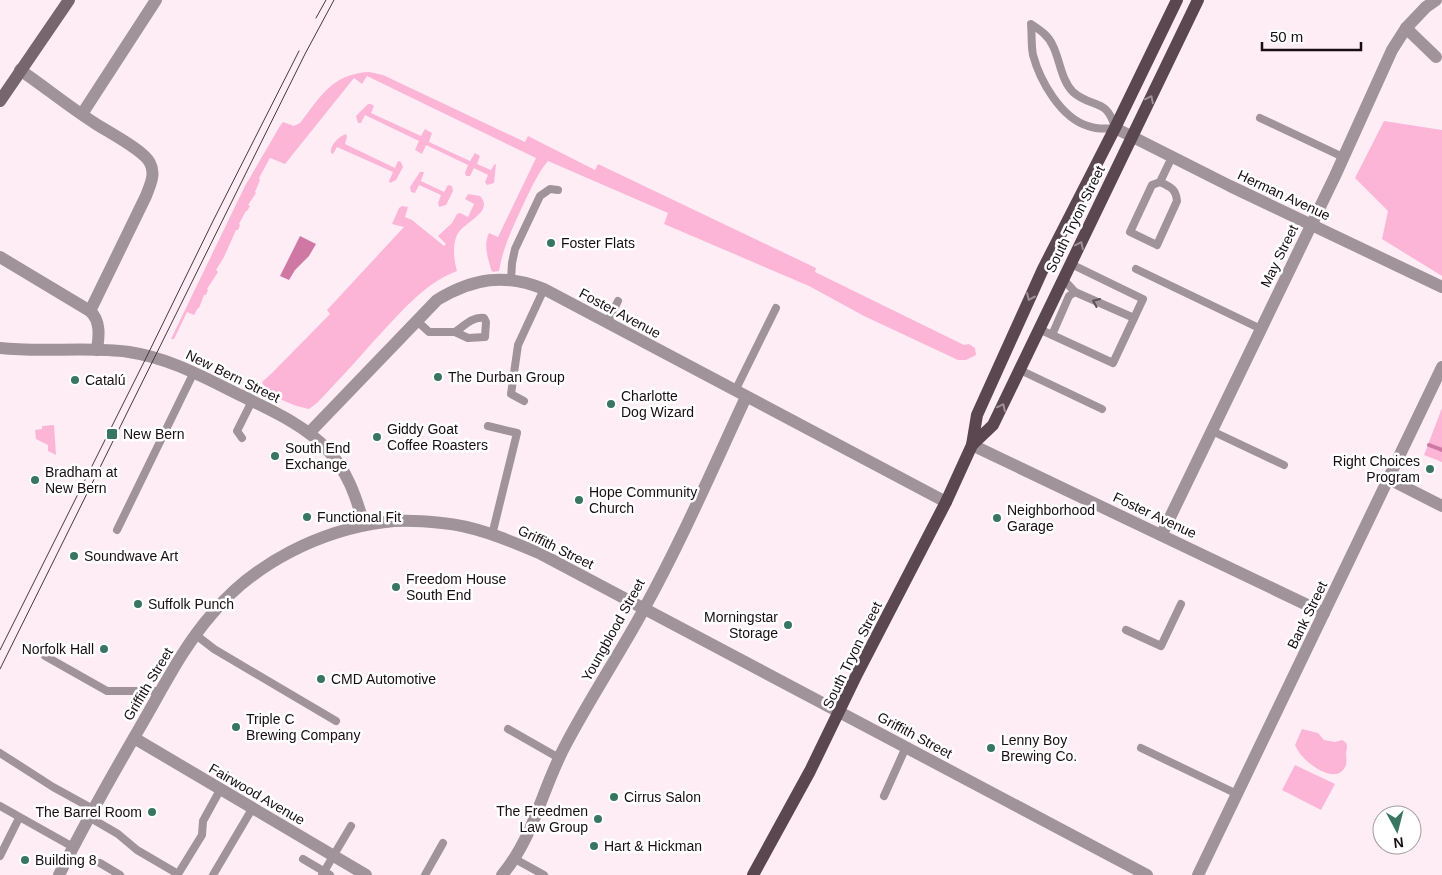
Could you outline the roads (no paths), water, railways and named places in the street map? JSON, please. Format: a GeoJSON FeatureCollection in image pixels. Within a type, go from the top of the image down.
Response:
{"type":"FeatureCollection","features":[{"type":"Feature","properties":{"kind":"main road"},"geometry":{"type":"LineString","coordinates":[[0,101],[69,0]]}},
{"type":"Feature","properties":{"kind":"main road","name":"South Tryon Street"},"geometry":{"type":"LineString","coordinates":[[753,875],[810,771],[857,674],[946,502],[972,445],[977,415],[1043,269],[1115,128],[1176,0]]}},
{"type":"Feature","properties":{"kind":"main road","name":"South Tryon Street"},"geometry":{"type":"LineString","coordinates":[[972,445],[993,425],[1198,0]]}},
{"type":"Feature","properties":{"kind":"street"},"geometry":{"type":"LineString","coordinates":[[82,114],[156,0]]}},
{"type":"Feature","properties":{"kind":"street","name":"May Street"},"geometry":{"type":"LineString","coordinates":[[1162,534],[1343,157],[1392,50],[1406,28],[1426,7],[1436,0]]}},
{"type":"Feature","properties":{"kind":"street"},"geometry":{"type":"LineString","coordinates":[[1406,28],[1436,57]]}},
{"type":"Feature","properties":{"kind":"street"},"geometry":{"type":"LineString","coordinates":[[20,70],[138,151],[149,160],[153,168],[152,179],[146,196],[90,311]]}},
{"type":"Feature","properties":{"kind":"street","name":"Herman Avenue"},"geometry":{"type":"LineString","coordinates":[[1115,128],[1442,287]]}},
{"type":"Feature","properties":{"kind":"street"},"geometry":{"type":"LineString","coordinates":[[0,257],[96,316],[98,324],[97,350]]}},
{"type":"Feature","properties":{"kind":"street","name":"Foster Avenue"},"geometry":{"type":"LineString","coordinates":[[308,433],[437,300],[454,289],[484,280],[511,280],[528,283],[544,289],[946,502]]}},
{"type":"Feature","properties":{"kind":"street","name":"New Bern Street"},"geometry":{"type":"LineString","coordinates":[[0,348],[128,352],[176,364],[194,372],[252,401],[308,433],[326,448],[340,466],[356,496],[364,525]]}},
{"type":"Feature","properties":{"kind":"street","name":"Bank Street"},"geometry":{"type":"LineString","coordinates":[[1198,875],[1442,367]]}},
{"type":"Feature","properties":{"kind":"street","name":"Youngblood Street"},"geometry":{"type":"LineString","coordinates":[[502,875],[525,843],[536,820],[549,779],[559,758],[644,609],[672,554],[740,394]]}},
{"type":"Feature","properties":{"kind":"street","name":"Foster Avenue"},"geometry":{"type":"LineString","coordinates":[[972,445],[1162,534],[1324,613]]}},
{"type":"Feature","properties":{"kind":"street"},"geometry":{"type":"LineString","coordinates":[[1389,479],[1442,506]]}},
{"type":"Feature","properties":{"kind":"street","name":"Griffith Street"},"geometry":{"type":"LineString","coordinates":[[59,875],[91,813],[161,691],[196,635],[212,613],[232,592],[256,573],[292,551],[334,534],[364,525],[401,520],[443,523],[492,535],[539,553],[1147,875]]}},
{"type":"Feature","properties":{"kind":"street","name":"Fairwood Avenue"},"geometry":{"type":"LineString","coordinates":[[134,738],[364,874]]}},
{"type":"Feature","properties":{"kind":"lane"},"geometry":{"type":"LineString","coordinates":[[1031,24],[1045,34],[1053,45],[1066,81],[1073,92],[1103,106],[1111,115],[1115,128],[1099,129],[1087,126],[1074,119],[1050,94],[1033,53],[1031,24]]}},
{"type":"Feature","properties":{"kind":"lane"},"geometry":{"type":"LineString","coordinates":[[1260,118],[1343,157]]}},
{"type":"Feature","properties":{"kind":"lane"},"geometry":{"type":"LineString","coordinates":[[1160,182],[1174,189],[1177,194],[1177,201],[1157,245],[1130,232],[1152,185],[1160,182],[1172,157]]}},
{"type":"Feature","properties":{"kind":"lane"},"geometry":{"type":"LineString","coordinates":[[511,280],[515,248],[540,196],[550,189],[558,190]]}},
{"type":"Feature","properties":{"kind":"lane"},"geometry":{"type":"LineString","coordinates":[[1039,329],[1113,363],[1142,299],[1071,264]]}},
{"type":"Feature","properties":{"kind":"lane"},"geometry":{"type":"LineString","coordinates":[[1136,269],[1261,329]]}},
{"type":"Feature","properties":{"kind":"lane"},"geometry":{"type":"LineString","coordinates":[[1063,279],[1075,292],[1134,318]]}},
{"type":"Feature","properties":{"kind":"lane"},"geometry":{"type":"LineString","coordinates":[[524,401],[511,394],[518,345],[544,289]]}},
{"type":"Feature","properties":{"kind":"lane"},"geometry":{"type":"LineString","coordinates":[[1052,335],[1069,296],[1075,292]]}},
{"type":"Feature","properties":{"kind":"lane"},"geometry":{"type":"LineString","coordinates":[[607,323],[618,302]]}},
{"type":"Feature","properties":{"kind":"lane"},"geometry":{"type":"LineString","coordinates":[[740,394],[776,308]]}},
{"type":"Feature","properties":{"kind":"lane"},"geometry":{"type":"LineString","coordinates":[[416,320],[429,332],[455,332]]}},
{"type":"Feature","properties":{"kind":"lane"},"geometry":{"type":"LineString","coordinates":[[1020,370],[1102,409]]}},
{"type":"Feature","properties":{"kind":"lane"},"geometry":{"type":"LineString","coordinates":[[117,530],[194,372]]}},
{"type":"Feature","properties":{"kind":"lane"},"geometry":{"type":"LineString","coordinates":[[242,438],[237,430],[252,401]]}},
{"type":"Feature","properties":{"kind":"lane"},"geometry":{"type":"LineString","coordinates":[[488,426],[516,432],[492,535]]}},
{"type":"Feature","properties":{"kind":"lane"},"geometry":{"type":"LineString","coordinates":[[1212,431],[1284,465]]}},
{"type":"Feature","properties":{"kind":"lane"},"geometry":{"type":"LineString","coordinates":[[1126,630],[1161,646],[1181,604]]}},
{"type":"Feature","properties":{"kind":"lane"},"geometry":{"type":"LineString","coordinates":[[196,635],[214,649],[336,721]]}},
{"type":"Feature","properties":{"kind":"lane"},"geometry":{"type":"LineString","coordinates":[[45,656],[107,691],[161,691]]}},
{"type":"Feature","properties":{"kind":"lane"},"geometry":{"type":"LineString","coordinates":[[508,728],[559,758]]}},
{"type":"Feature","properties":{"kind":"lane"},"geometry":{"type":"LineString","coordinates":[[884,796],[906,747]]}},
{"type":"Feature","properties":{"kind":"lane"},"geometry":{"type":"LineString","coordinates":[[1140,748],[1237,794]]}},
{"type":"Feature","properties":{"kind":"lane"},"geometry":{"type":"LineString","coordinates":[[0,753],[91,813],[137,850],[178,874],[202,835],[203,820],[220,790]]}},
{"type":"Feature","properties":{"kind":"lane"},"geometry":{"type":"LineString","coordinates":[[0,806],[73,846]]}},
{"type":"Feature","properties":{"kind":"lane"},"geometry":{"type":"LineString","coordinates":[[214,875],[252,808]]}},
{"type":"Feature","properties":{"kind":"lane"},"geometry":{"type":"LineString","coordinates":[[0,856],[19,818]]}},
{"type":"Feature","properties":{"kind":"lane"},"geometry":{"type":"LineString","coordinates":[[303,860],[325,874],[351,826]]}},
{"type":"Feature","properties":{"kind":"lane"},"geometry":{"type":"LineString","coordinates":[[425,875],[443,844]]}},
{"type":"Feature","properties":{"kind":"lane"},"geometry":{"type":"LineString","coordinates":[[515,859],[544,875]]}},
{"type":"Feature","properties":{"kind":"lane"},"geometry":{"type":"LineString","coordinates":[[100,863],[120,875]]}},
{"type":"Feature","properties":{"kind":"waterway"},"geometry":{"type":"LineString","coordinates":[[1429,445],[1442,450]]}},
{"type":"Feature","properties":{"kind":"tram line"},"geometry":{"type":"LineString","coordinates":[[316,18],[326,0]]}},
{"type":"Feature","properties":{"kind":"tram line"},"geometry":{"type":"LineString","coordinates":[[0,669],[305,54],[334,0]]}},
{"type":"Feature","properties":{"kind":"tram line"},"geometry":{"type":"LineString","coordinates":[[0,650],[299,51]]}},
{"type":"Feature","properties":{"kind":"place","name":"Foster Flats"},"geometry":{"type":"Point","coordinates":[551,243]}},
{"type":"Feature","properties":{"kind":"place","name":"The Durban Group"},"geometry":{"type":"Point","coordinates":[438,377]}},
{"type":"Feature","properties":{"kind":"place","name":"Catalú"},"geometry":{"type":"Point","coordinates":[75,380]}},
{"type":"Feature","properties":{"kind":"place","name":"Charlotte Dog Wizard"},"geometry":{"type":"Point","coordinates":[611,404]}},
{"type":"Feature","properties":{"kind":"place","name":"New Bern"},"geometry":{"type":"Point","coordinates":[112,434]}},
{"type":"Feature","properties":{"kind":"place","name":"Giddy Goat Coffee Roasters"},"geometry":{"type":"Point","coordinates":[377,437]}},
{"type":"Feature","properties":{"kind":"place","name":"South End Exchange"},"geometry":{"type":"Point","coordinates":[275,456]}},
{"type":"Feature","properties":{"kind":"place","name":"Right Choices Program"},"geometry":{"type":"Point","coordinates":[1430,469]}},
{"type":"Feature","properties":{"kind":"place","name":"Bradham at New Bern"},"geometry":{"type":"Point","coordinates":[35,480]}},
{"type":"Feature","properties":{"kind":"place","name":"Hope Community Church"},"geometry":{"type":"Point","coordinates":[579,500]}},
{"type":"Feature","properties":{"kind":"place","name":"Functional Fit"},"geometry":{"type":"Point","coordinates":[307,517]}},
{"type":"Feature","properties":{"kind":"place","name":"Neighborhood Garage"},"geometry":{"type":"Point","coordinates":[997,518]}},
{"type":"Feature","properties":{"kind":"place","name":"Soundwave Art"},"geometry":{"type":"Point","coordinates":[74,556]}},
{"type":"Feature","properties":{"kind":"place","name":"Freedom House South End"},"geometry":{"type":"Point","coordinates":[396,587]}},
{"type":"Feature","properties":{"kind":"place","name":"Suffolk Punch"},"geometry":{"type":"Point","coordinates":[138,604]}},
{"type":"Feature","properties":{"kind":"place","name":"Morningstar Storage"},"geometry":{"type":"Point","coordinates":[788,625]}},
{"type":"Feature","properties":{"kind":"place","name":"Norfolk Hall"},"geometry":{"type":"Point","coordinates":[104,649]}},
{"type":"Feature","properties":{"kind":"place","name":"CMD Automotive"},"geometry":{"type":"Point","coordinates":[321,679]}},
{"type":"Feature","properties":{"kind":"place","name":"Triple C Brewing Company"},"geometry":{"type":"Point","coordinates":[236,727]}},
{"type":"Feature","properties":{"kind":"place","name":"Lenny Boy Brewing Co."},"geometry":{"type":"Point","coordinates":[991,748]}},
{"type":"Feature","properties":{"kind":"place","name":"Cirrus Salon"},"geometry":{"type":"Point","coordinates":[614,797]}},
{"type":"Feature","properties":{"kind":"place","name":"The Barrel Room"},"geometry":{"type":"Point","coordinates":[152,812]}},
{"type":"Feature","properties":{"kind":"place","name":"The Freedmen Law Group"},"geometry":{"type":"Point","coordinates":[598,819]}},
{"type":"Feature","properties":{"kind":"place","name":"Hart & Hickman"},"geometry":{"type":"Point","coordinates":[594,846]}},
{"type":"Feature","properties":{"kind":"place","name":"Building 8"},"geometry":{"type":"Point","coordinates":[25,860]}}]}
